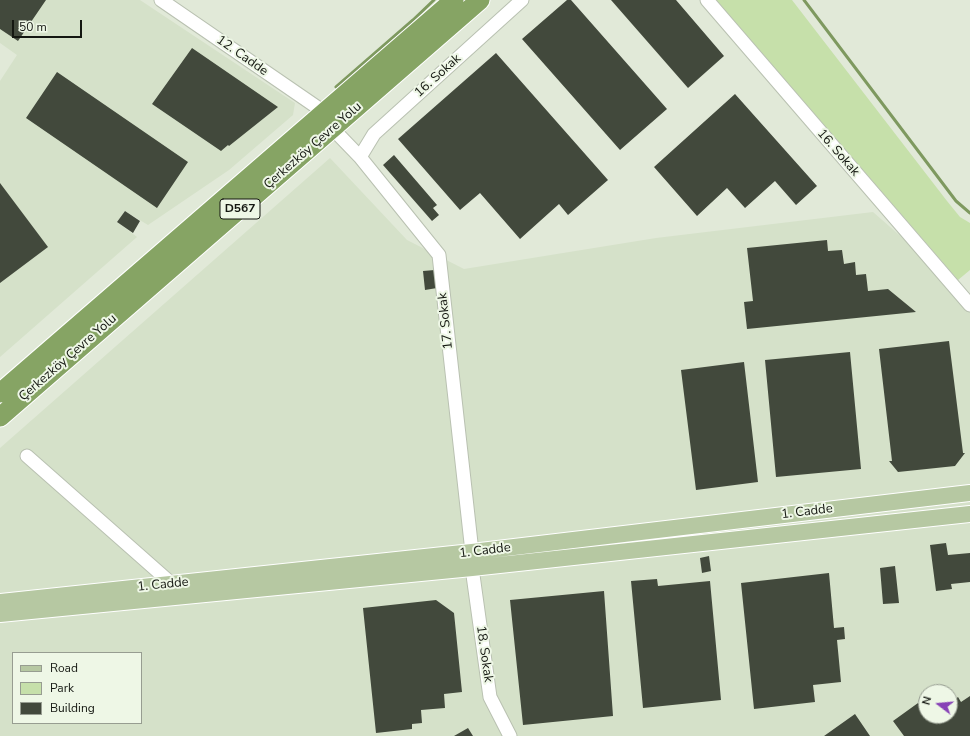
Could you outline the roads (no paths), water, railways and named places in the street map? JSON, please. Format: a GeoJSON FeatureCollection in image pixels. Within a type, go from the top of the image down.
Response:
{"type":"FeatureCollection","features":[{"type":"Feature","properties":{"kind":"highway","name":"D567"},"geometry":{"type":"LineString","coordinates":[[0,393],[454,0]]}},
{"type":"Feature","properties":{"kind":"highway","name":"Çerkezköy Çevre Yolu"},"geometry":{"type":"LineString","coordinates":[[0,417],[480,0]]}},
{"type":"Feature","properties":{"kind":"main road","name":"1. Cadde"},"geometry":{"type":"LineString","coordinates":[[0,614],[472,560],[970,493]]}},
{"type":"Feature","properties":{"kind":"main road","name":"1. Cadde"},"geometry":{"type":"LineString","coordinates":[[0,602],[172,584],[472,560],[970,514]]}},
{"type":"Feature","properties":{"kind":"street","name":"12. Cadde"},"geometry":{"type":"LineString","coordinates":[[161,0],[324,112]]}},
{"type":"Feature","properties":{"kind":"street","name":"16. Sokak"},"geometry":{"type":"LineString","coordinates":[[360,157],[374,134],[522,0]]}},
{"type":"Feature","properties":{"kind":"street","name":"16. Sokak"},"geometry":{"type":"LineString","coordinates":[[707,0],[970,305]]}},
{"type":"Feature","properties":{"kind":"street","name":"17. Sokak"},"geometry":{"type":"LineString","coordinates":[[332,128],[360,157],[439,255],[472,560]]}},
{"type":"Feature","properties":{"kind":"street"},"geometry":{"type":"LineString","coordinates":[[27,456],[172,584]]}},
{"type":"Feature","properties":{"kind":"street","name":"18. Sokak"},"geometry":{"type":"LineString","coordinates":[[472,560],[490,697],[510,736]]}},
{"type":"Feature","properties":{"kind":"waterway"},"geometry":{"type":"LineString","coordinates":[[336,87],[434,0]]}},
{"type":"Feature","properties":{"kind":"waterway"},"geometry":{"type":"LineString","coordinates":[[804,0],[956,201],[970,213]]}}]}
